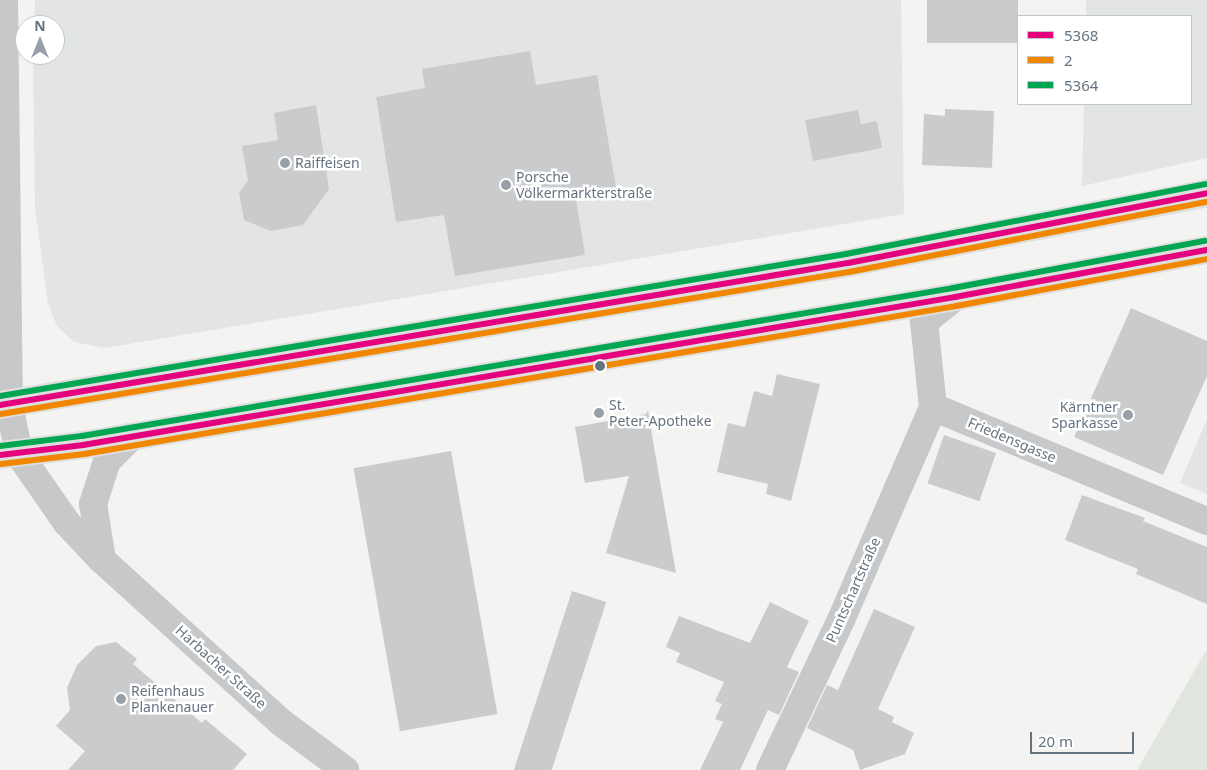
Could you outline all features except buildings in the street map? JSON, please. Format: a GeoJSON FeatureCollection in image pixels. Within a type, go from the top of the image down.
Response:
{"type":"FeatureCollection","features":[{"type":"Feature","properties":{"kind":"main road"},"geometry":{"type":"LineString","coordinates":[[4,404],[848,263],[1207,193]]}},
{"type":"Feature","properties":{"kind":"main road"},"geometry":{"type":"LineString","coordinates":[[10,455],[131,437],[955,297],[1207,250]]}},
{"type":"Feature","properties":{"kind":"street","name":"Harbacher Straße"},"geometry":{"type":"LineString","coordinates":[[4,0],[4,404],[10,455],[67,523],[102,560],[282,723],[345,770]]}},
{"type":"Feature","properties":{"kind":"street"},"geometry":{"type":"LineString","coordinates":[[933,407],[924,322],[955,297]]}},
{"type":"Feature","properties":{"kind":"street","name":"Friedensgasse"},"geometry":{"type":"LineString","coordinates":[[933,407],[1207,522]]}},
{"type":"Feature","properties":{"kind":"street","name":"Puntschartstraße"},"geometry":{"type":"LineString","coordinates":[[770,770],[841,620],[933,407]]}},
{"type":"Feature","properties":{"kind":"street"},"geometry":{"type":"LineString","coordinates":[[102,560],[93,504],[107,461],[131,437]]}},
{"type":"Feature","properties":{"kind":"shaded area"},"geometry":{"type":"Polygon","coordinates":[[[35,0],[901,0],[904,214],[105,348],[74,342],[57,326],[48,304],[35,207],[33,65],[65,65],[65,15],[34,15],[35,0]]]}},
{"type":"Feature","properties":{"kind":"shaded area"},"geometry":{"type":"Polygon","coordinates":[[[1086,0],[1207,0],[1207,158],[1082,186],[1084,105],[1192,105],[1192,15],[1086,15],[1086,0]]]}},
{"type":"Feature","properties":{"kind":"shaded area"},"geometry":{"type":"Polygon","coordinates":[[[1207,419],[1207,494],[1180,483],[1207,419]]]}},
{"type":"Feature","properties":{"kind":"shaded area"},"geometry":{"type":"Polygon","coordinates":[[[1207,649],[1207,770],[1137,770],[1207,649]]]}},
{"type":"Feature","properties":{"kind":"transit line","name":"5364"},"geometry":{"type":"LineString","coordinates":[[0,396],[846,254],[1205,184]]}},
{"type":"Feature","properties":{"kind":"transit line","name":"5368"},"geometry":{"type":"LineString","coordinates":[[0,405],[848,263],[1207,193]]}},
{"type":"Feature","properties":{"kind":"transit line","name":"2"},"geometry":{"type":"LineString","coordinates":[[1,414],[849,272],[1207,202]]}},
{"type":"Feature","properties":{"kind":"transit line","name":"5364"},"geometry":{"type":"LineString","coordinates":[[0,446],[82,436],[953,288],[1205,241]]}},
{"type":"Feature","properties":{"kind":"transit line","name":"5368"},"geometry":{"type":"LineString","coordinates":[[0,455],[83,445],[955,297],[1207,250]]}},
{"type":"Feature","properties":{"kind":"transit line","name":"2"},"geometry":{"type":"LineString","coordinates":[[1,464],[84,454],[956,306],[1207,259]]}},
{"type":"Feature","properties":{"kind":"place","name":"Raiffeisen"},"geometry":{"type":"Point","coordinates":[285,163]}},
{"type":"Feature","properties":{"kind":"place","name":"Porsche Völkermarkterstraße"},"geometry":{"type":"Point","coordinates":[506,185]}},
{"type":"Feature","properties":{"kind":"place","name":"St. Peter-Apotheke"},"geometry":{"type":"Point","coordinates":[599,413]}},
{"type":"Feature","properties":{"kind":"place","name":"Kärntner Sparkasse"},"geometry":{"type":"Point","coordinates":[1128,415]}},
{"type":"Feature","properties":{"kind":"place","name":"Reifenhaus Plankenauer"},"geometry":{"type":"Point","coordinates":[121,699]}}]}
